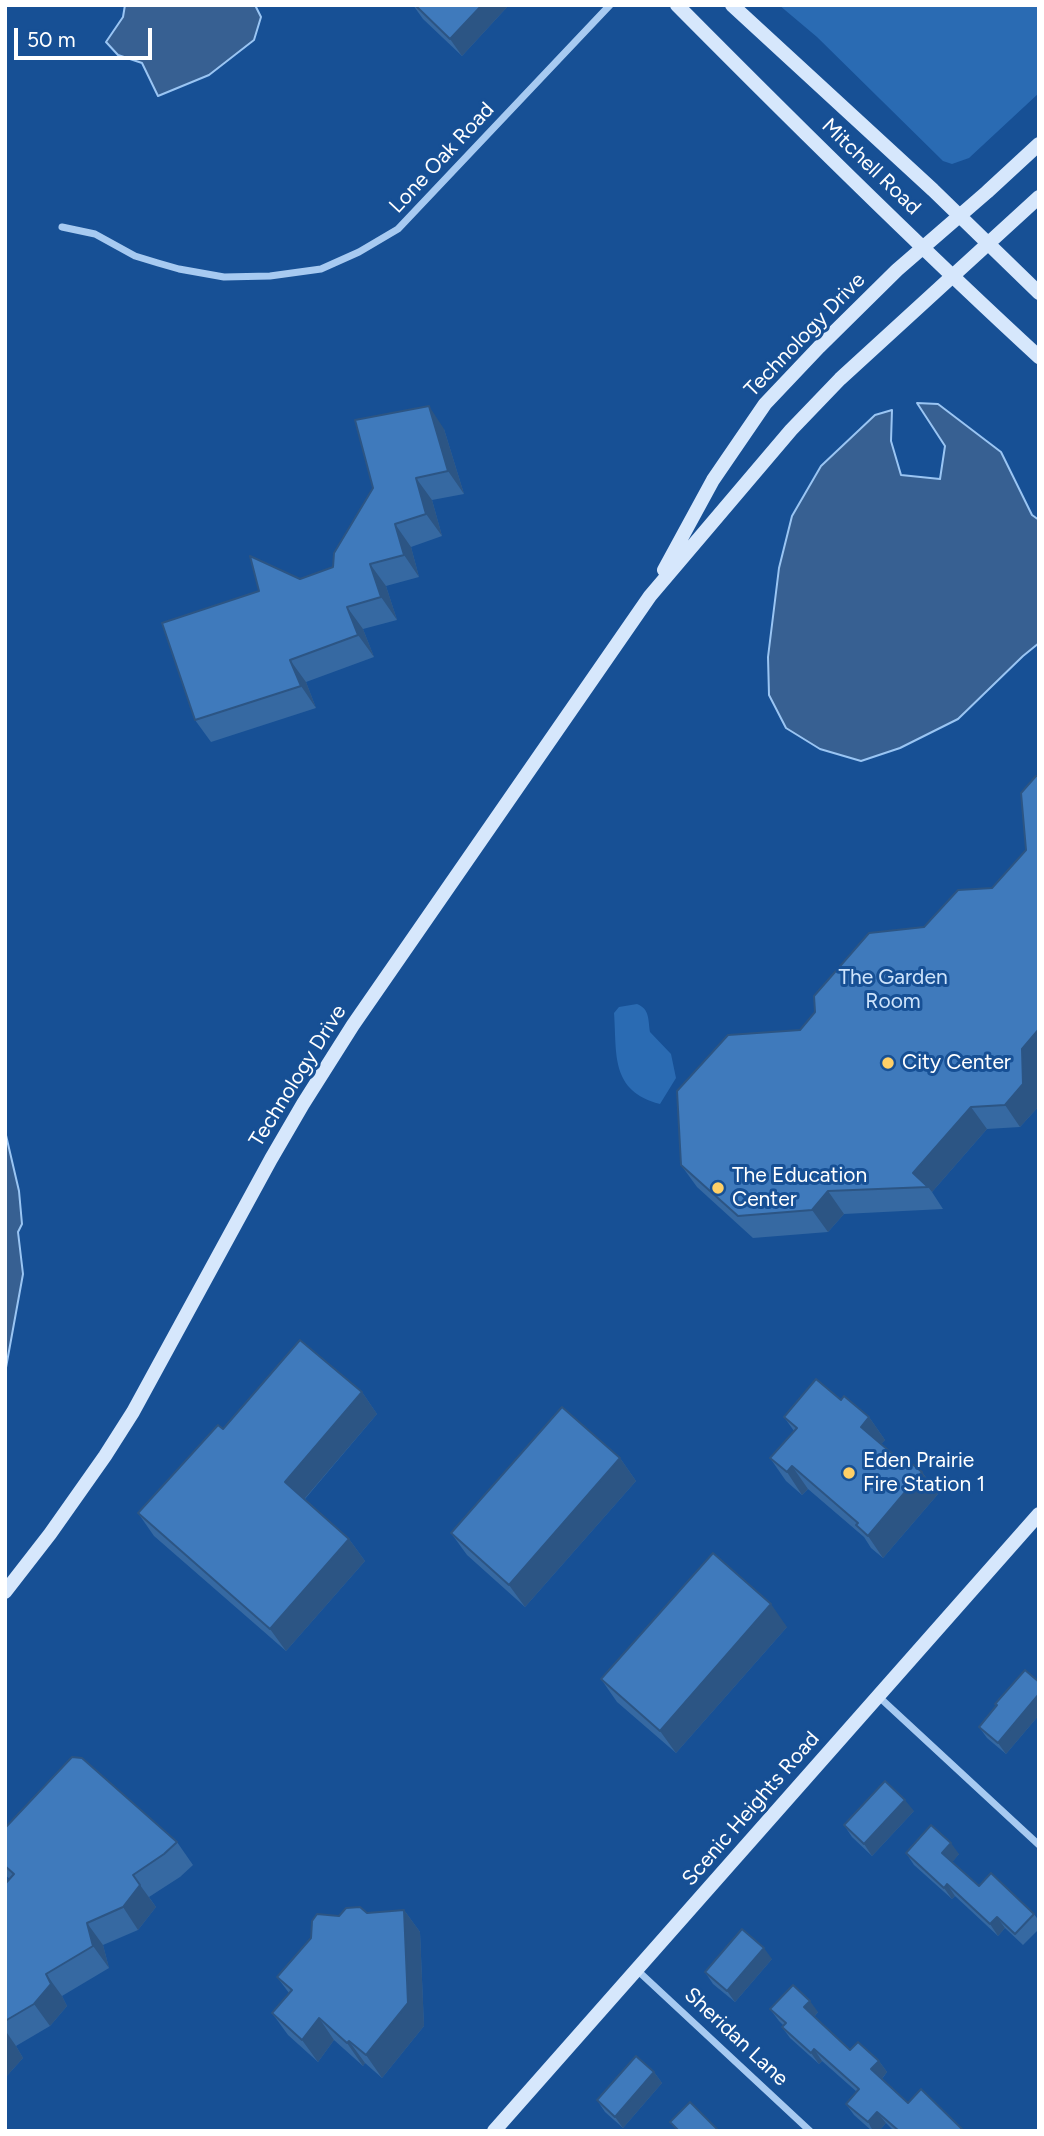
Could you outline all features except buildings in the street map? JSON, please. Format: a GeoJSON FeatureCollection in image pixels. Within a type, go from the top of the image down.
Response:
{"type":"FeatureCollection","features":[{"type":"Feature","properties":{"kind":"street","name":"Lone Oak Road"},"geometry":{"type":"LineString","coordinates":[[62,227],[95,234],[135,256],[179,269],[213,275],[270,276],[321,268],[359,252],[398,229],[610,5]]}},
{"type":"Feature","properties":{"kind":"street","name":"Mitchell Road"},"geometry":{"type":"LineString","coordinates":[[677,5],[923,247],[1039,356]]}},
{"type":"Feature","properties":{"kind":"street","name":"Mitchell Road"},"geometry":{"type":"LineString","coordinates":[[732,5],[959,215],[1039,293]]}},
{"type":"Feature","properties":{"kind":"street","name":"Technology Drive"},"geometry":{"type":"LineString","coordinates":[[650,596],[713,480],[765,404],[818,347],[923,247],[1039,144]]}},
{"type":"Feature","properties":{"kind":"street","name":"Technology Drive"},"geometry":{"type":"LineString","coordinates":[[5,1592],[66,1512],[133,1412],[303,1104],[353,1025],[650,596],[791,430],[840,379],[1039,197]]}},
{"type":"Feature","properties":{"kind":"street","name":"Scenic Heights Road"},"geometry":{"type":"LineString","coordinates":[[494,2131],[1039,1514]]}},
{"type":"Feature","properties":{"kind":"street"},"geometry":{"type":"LineString","coordinates":[[878,1696],[1039,1845]]}},
{"type":"Feature","properties":{"kind":"street","name":"Sheridan Lane"},"geometry":{"type":"LineString","coordinates":[[637,1970],[810,2131]]}},
{"type":"Feature","properties":{"kind":"shaded area"},"geometry":{"type":"Polygon","coordinates":[[[125,5],[255,5],[261,17],[254,40],[209,75],[158,96],[142,63],[118,55],[106,42],[123,17],[125,5]]]}},
{"type":"Feature","properties":{"kind":"shaded area"},"geometry":{"type":"Polygon","coordinates":[[[779,5],[1039,5],[1039,93],[969,158],[952,164],[943,161],[817,37],[779,5]]]}},
{"type":"Feature","properties":{"kind":"shaded area"},"geometry":{"type":"Polygon","coordinates":[[[917,403],[938,404],[1001,452],[1032,515],[1039,520],[1039,643],[958,719],[900,748],[861,761],[820,749],[786,728],[769,695],[768,657],[779,568],[792,516],[821,466],[875,415],[892,410],[891,441],[901,475],[940,479],[945,446],[917,403]]]}},
{"type":"Feature","properties":{"kind":"shaded area"},"geometry":{"type":"Polygon","coordinates":[[[637,1004],[646,1012],[650,1032],[671,1054],[676,1078],[660,1104],[632,1090],[619,1069],[614,1013],[619,1007],[637,1004]]]}},
{"type":"Feature","properties":{"kind":"shaded area"},"geometry":{"type":"Polygon","coordinates":[[[5,1131],[19,1191],[22,1224],[18,1232],[23,1274],[5,1373],[5,1131]]]}},
{"type":"Feature","properties":{"kind":"place","name":"City Center"},"geometry":{"type":"Point","coordinates":[888,1063]}},
{"type":"Feature","properties":{"kind":"place","name":"The Education Center"},"geometry":{"type":"Point","coordinates":[718,1188]}},
{"type":"Feature","properties":{"kind":"place","name":"Eden Prairie Fire Station 1"},"geometry":{"type":"Point","coordinates":[849,1473]}},
{"type":"Feature","properties":{"kind":"park label","name":"The Garden Room"},"geometry":{"type":"Point","coordinates":[893,990]}}]}
